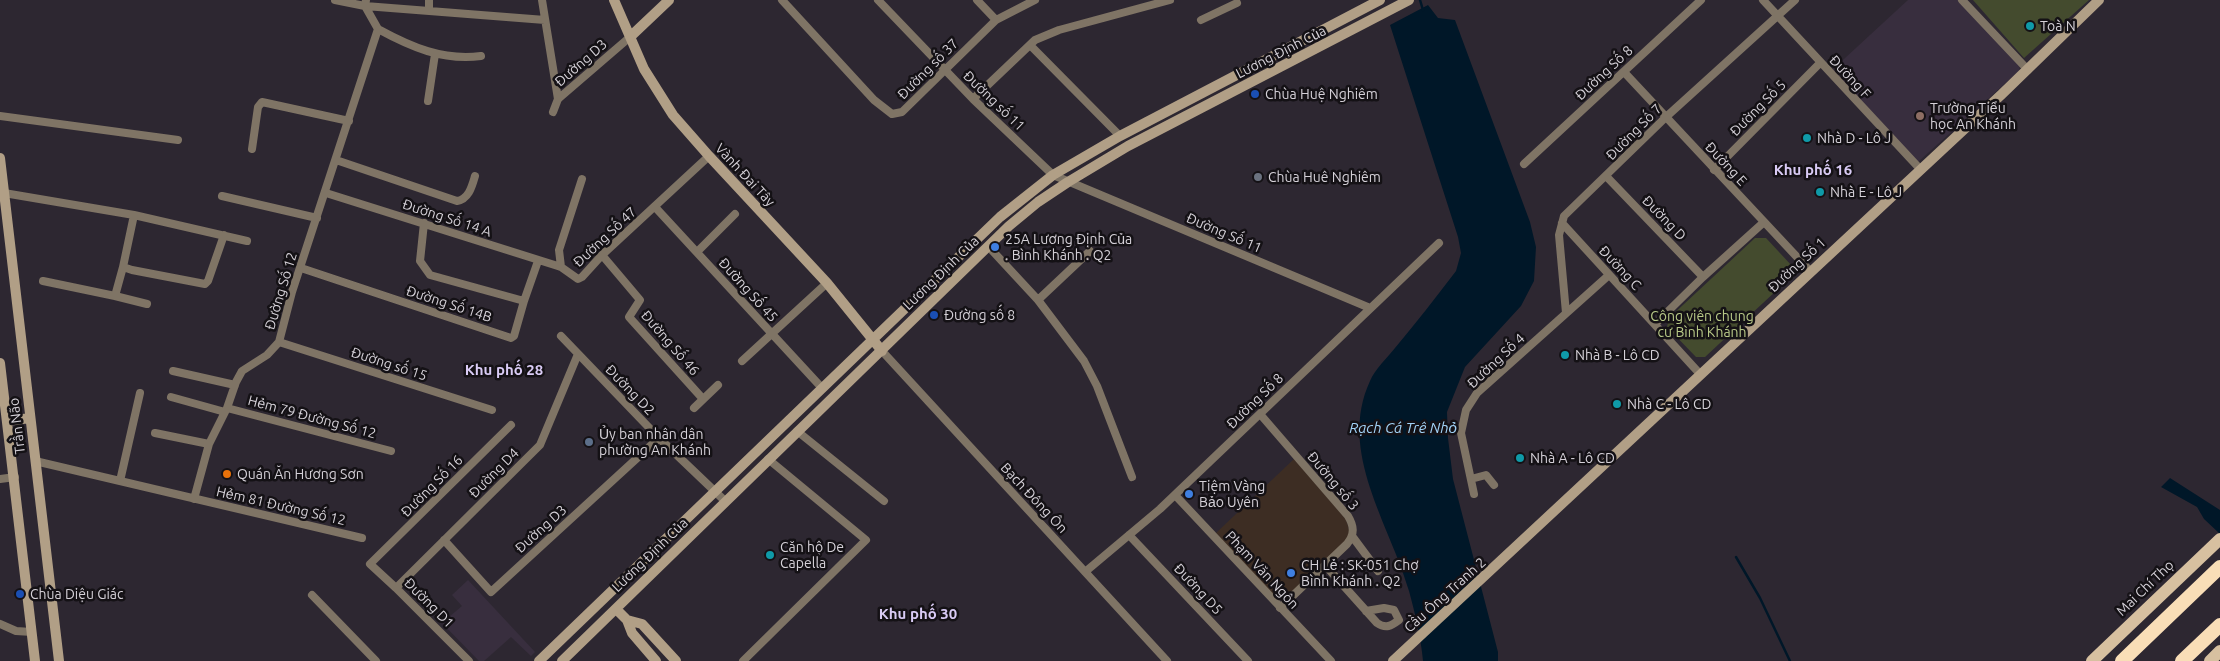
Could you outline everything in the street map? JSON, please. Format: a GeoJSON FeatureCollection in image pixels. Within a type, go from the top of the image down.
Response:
{"type":"FeatureCollection","features":[{"type":"Feature","properties":{"kind":"highway"},"geometry":{"type":"LineString","coordinates":[[2122,661],[2220,567]]}},
{"type":"Feature","properties":{"kind":"highway"},"geometry":{"type":"LineString","coordinates":[[2182,661],[2220,625]]}},
{"type":"Feature","properties":{"kind":"main road","name":"Vành Đai Tây"},"geometry":{"type":"LineString","coordinates":[[614,0],[641,62],[662,100],[709,156],[827,283],[882,351]]}},
{"type":"Feature","properties":{"kind":"main road"},"geometry":{"type":"LineString","coordinates":[[630,37],[669,0]]}},
{"type":"Feature","properties":{"kind":"main road","name":"Lương Định Của"},"geometry":{"type":"LineString","coordinates":[[539,661],[1000,216],[1053,175],[1120,136],[1380,0]]}},
{"type":"Feature","properties":{"kind":"main road","name":"Lương Định Của"},"geometry":{"type":"LineString","coordinates":[[562,661],[988,246],[1038,202],[1128,146],[1409,0]]}},
{"type":"Feature","properties":{"kind":"main road","name":"Đường Số 1"},"geometry":{"type":"LineString","coordinates":[[1514,551],[1700,374],[2028,70],[2099,0]]}},
{"type":"Feature","properties":{"kind":"main road","name":"Trần Não"},"geometry":{"type":"LineString","coordinates":[[0,158],[59,661]]}},
{"type":"Feature","properties":{"kind":"main road","name":"Trần Não"},"geometry":{"type":"LineString","coordinates":[[0,363],[15,477],[35,661]]}},
{"type":"Feature","properties":{"kind":"main road"},"geometry":{"type":"LineString","coordinates":[[7,420],[30,418]]}},
{"type":"Feature","properties":{"kind":"main road","name":"Mai Chí Thọ"},"geometry":{"type":"LineString","coordinates":[[2092,661],[2220,538]]}},
{"type":"Feature","properties":{"kind":"main road","name":"Cầu Ông Tranh 2"},"geometry":{"type":"LineString","coordinates":[[1394,661],[1514,551]]}},
{"type":"Feature","properties":{"kind":"main road"},"geometry":{"type":"LineString","coordinates":[[616,608],[627,620],[632,633],[656,661]]}},
{"type":"Feature","properties":{"kind":"main road"},"geometry":{"type":"LineString","coordinates":[[627,620],[642,624],[676,661]]}},
{"type":"Feature","properties":{"kind":"main road"},"geometry":{"type":"LineString","coordinates":[[2210,661],[2220,652]]}},
{"type":"Feature","properties":{"kind":"street"},"geometry":{"type":"LineString","coordinates":[[335,0],[429,11],[545,20]]}},
{"type":"Feature","properties":{"kind":"street"},"geometry":{"type":"LineString","coordinates":[[429,0],[429,11]]}},
{"type":"Feature","properties":{"kind":"street"},"geometry":{"type":"LineString","coordinates":[[542,0],[558,99]]}},
{"type":"Feature","properties":{"kind":"street","name":"Đường số 37"},"geometry":{"type":"LineString","coordinates":[[782,0],[874,100],[892,114],[902,112],[996,20],[1035,0]]}},
{"type":"Feature","properties":{"kind":"street","name":"Đường số 11"},"geometry":{"type":"LineString","coordinates":[[878,0],[973,99],[1053,175],[1068,182]]}},
{"type":"Feature","properties":{"kind":"street"},"geometry":{"type":"LineString","coordinates":[[977,0],[996,20]]}},
{"type":"Feature","properties":{"kind":"street"},"geometry":{"type":"LineString","coordinates":[[973,99],[1035,40],[1059,30],[1170,0]]}},
{"type":"Feature","properties":{"kind":"street","name":"Đường Số 8"},"geometry":{"type":"LineString","coordinates":[[1524,164],[1701,0]]}},
{"type":"Feature","properties":{"kind":"street","name":"Đường F"},"geometry":{"type":"LineString","coordinates":[[1763,0],[1920,170]]}},
{"type":"Feature","properties":{"kind":"street","name":"Đường Số 7"},"geometry":{"type":"LineString","coordinates":[[1562,223],[1564,216],[1666,117],[1795,0]]}},
{"type":"Feature","properties":{"kind":"street"},"geometry":{"type":"LineString","coordinates":[[1962,0],[2028,70]]}},
{"type":"Feature","properties":{"kind":"street"},"geometry":{"type":"LineString","coordinates":[[1201,20],[1238,1]]}},
{"type":"Feature","properties":{"kind":"street"},"geometry":{"type":"LineString","coordinates":[[366,3],[378,29],[407,45],[435,54],[465,58],[481,56]]}},
{"type":"Feature","properties":{"kind":"street","name":"Đường Số 12"},"geometry":{"type":"LineString","coordinates":[[194,499],[209,444],[242,371],[267,355],[279,342],[378,29]]}},
{"type":"Feature","properties":{"kind":"street","name":"Đường D3"},"geometry":{"type":"LineString","coordinates":[[553,112],[558,99],[630,37]]}},
{"type":"Feature","properties":{"kind":"street"},"geometry":{"type":"LineString","coordinates":[[1030,45],[1120,136]]}},
{"type":"Feature","properties":{"kind":"street"},"geometry":{"type":"LineString","coordinates":[[428,101],[435,54]]}},
{"type":"Feature","properties":{"kind":"street","name":"Đường Số 5"},"geometry":{"type":"LineString","coordinates":[[1714,170],[1820,63]]}},
{"type":"Feature","properties":{"kind":"street","name":"Đường E"},"geometry":{"type":"LineString","coordinates":[[1624,72],[1811,272]]}},
{"type":"Feature","properties":{"kind":"street"},"geometry":{"type":"LineString","coordinates":[[252,149],[258,107],[262,102],[348,122]]}},
{"type":"Feature","properties":{"kind":"street"},"geometry":{"type":"LineString","coordinates":[[0,116],[178,140]]}},
{"type":"Feature","properties":{"kind":"street","name":"Đường Số 47"},"geometry":{"type":"LineString","coordinates":[[582,178],[559,250],[561,267],[578,279],[709,156]]}},
{"type":"Feature","properties":{"kind":"street"},"geometry":{"type":"LineString","coordinates":[[336,160],[457,201],[462,200],[468,193],[475,176]]}},
{"type":"Feature","properties":{"kind":"street","name":"Đường D"},"geometry":{"type":"LineString","coordinates":[[1606,176],[1703,277]]}},
{"type":"Feature","properties":{"kind":"street","name":"Đường Số 11"},"geometry":{"type":"LineString","coordinates":[[1068,182],[1370,308]]}},
{"type":"Feature","properties":{"kind":"street"},"geometry":{"type":"LineString","coordinates":[[4,192],[134,215],[224,234],[247,241]]}},
{"type":"Feature","properties":{"kind":"street","name":"Đường Số 14 A"},"geometry":{"type":"LineString","coordinates":[[326,193],[561,267]]}},
{"type":"Feature","properties":{"kind":"street"},"geometry":{"type":"LineString","coordinates":[[222,196],[317,218]]}},
{"type":"Feature","properties":{"kind":"street","name":"Đường Số 45"},"geometry":{"type":"LineString","coordinates":[[655,207],[822,388]]}},
{"type":"Feature","properties":{"kind":"street"},"geometry":{"type":"LineString","coordinates":[[697,252],[735,214]]}},
{"type":"Feature","properties":{"kind":"street"},"geometry":{"type":"LineString","coordinates":[[115,296],[134,215]]}},
{"type":"Feature","properties":{"kind":"street"},"geometry":{"type":"LineString","coordinates":[[1655,324],[1703,277],[1764,222]]}},
{"type":"Feature","properties":{"kind":"street"},"geometry":{"type":"LineString","coordinates":[[424,223],[420,260],[430,275],[524,301]]}},
{"type":"Feature","properties":{"kind":"street"},"geometry":{"type":"LineString","coordinates":[[1562,223],[1559,235],[1566,313]]}},
{"type":"Feature","properties":{"kind":"street","name":"Đường C"},"geometry":{"type":"LineString","coordinates":[[1562,223],[1700,374]]}},
{"type":"Feature","properties":{"kind":"street"},"geometry":{"type":"LineString","coordinates":[[123,267],[204,284],[208,281],[224,234]]}},
{"type":"Feature","properties":{"kind":"street","name":"Đường Số 8"},"geometry":{"type":"LineString","coordinates":[[1085,572],[1175,495],[1439,243]]}},
{"type":"Feature","properties":{"kind":"street"},"geometry":{"type":"LineString","coordinates":[[988,246],[1038,300],[1084,361],[1097,386],[1132,477]]}},
{"type":"Feature","properties":{"kind":"street"},"geometry":{"type":"LineString","coordinates":[[1038,300],[1090,251]]}},
{"type":"Feature","properties":{"kind":"street","name":"Đường Số 46"},"geometry":{"type":"LineString","coordinates":[[602,255],[640,300],[629,317],[703,399]]}},
{"type":"Feature","properties":{"kind":"street","name":"Đường Số 14B"},"geometry":{"type":"LineString","coordinates":[[301,268],[511,338],[514,336],[538,261]]}},
{"type":"Feature","properties":{"kind":"street","name":"Đường Số 4"},"geometry":{"type":"LineString","coordinates":[[1474,494],[1461,433],[1466,410],[1477,393],[1609,275]]}},
{"type":"Feature","properties":{"kind":"street"},"geometry":{"type":"LineString","coordinates":[[43,281],[146,304]]}},
{"type":"Feature","properties":{"kind":"street"},"geometry":{"type":"LineString","coordinates":[[742,361],[827,283]]}},
{"type":"Feature","properties":{"kind":"street","name":"Đường D2"},"geometry":{"type":"LineString","coordinates":[[561,336],[659,438],[726,501]]}},
{"type":"Feature","properties":{"kind":"street","name":"Đường số 15"},"geometry":{"type":"LineString","coordinates":[[279,342],[492,410]]}},
{"type":"Feature","properties":{"kind":"street","name":"Bạch Đông Ôn"},"geometry":{"type":"LineString","coordinates":[[882,351],[1167,661]]}},
{"type":"Feature","properties":{"kind":"street","name":"Đường D4"},"geometry":{"type":"LineString","coordinates":[[396,588],[540,445],[578,354]]}},
{"type":"Feature","properties":{"kind":"street"},"geometry":{"type":"LineString","coordinates":[[173,371],[235,385]]}},
{"type":"Feature","properties":{"kind":"street"},"geometry":{"type":"LineString","coordinates":[[694,408],[718,385]]}},
{"type":"Feature","properties":{"kind":"street"},"geometry":{"type":"LineString","coordinates":[[120,481],[140,393]]}},
{"type":"Feature","properties":{"kind":"street","name":"Hẻm 79 Đường Số 12"},"geometry":{"type":"LineString","coordinates":[[171,397],[391,451]]}},
{"type":"Feature","properties":{"kind":"street","name":"Đường số 3"},"geometry":{"type":"LineString","coordinates":[[1260,414],[1348,516],[1353,526],[1352,536]]}},
{"type":"Feature","properties":{"kind":"street","name":"Đường Số 16"},"geometry":{"type":"LineString","coordinates":[[370,564],[511,425]]}},
{"type":"Feature","properties":{"kind":"street"},"geometry":{"type":"LineString","coordinates":[[797,432],[884,501]]}},
{"type":"Feature","properties":{"kind":"street"},"geometry":{"type":"LineString","coordinates":[[155,433],[209,444]]}},
{"type":"Feature","properties":{"kind":"street","name":"Đường D3"},"geometry":{"type":"LineString","coordinates":[[444,540],[491,592],[659,438]]}},
{"type":"Feature","properties":{"kind":"street"},"geometry":{"type":"LineString","coordinates":[[743,661],[866,540],[768,459]]}},
{"type":"Feature","properties":{"kind":"street"},"geometry":{"type":"LineString","coordinates":[[35,461],[194,499]]}},
{"type":"Feature","properties":{"kind":"street"},"geometry":{"type":"LineString","coordinates":[[1471,479],[1486,475],[1494,485]]}},
{"type":"Feature","properties":{"kind":"street"},"geometry":{"type":"LineString","coordinates":[[0,479],[15,477]]}},
{"type":"Feature","properties":{"kind":"street","name":"Phạm Văn Ngôn"},"geometry":{"type":"LineString","coordinates":[[1175,495],[1331,661]]}},
{"type":"Feature","properties":{"kind":"street","name":"Hẻm 81 Đường Số 12"},"geometry":{"type":"LineString","coordinates":[[194,499],[362,538]]}},
{"type":"Feature","properties":{"kind":"street","name":"Đường D5"},"geometry":{"type":"LineString","coordinates":[[1129,535],[1248,661]]}},
{"type":"Feature","properties":{"kind":"street"},"geometry":{"type":"LineString","coordinates":[[1280,608],[1347,544],[1352,536],[1378,571]]}},
{"type":"Feature","properties":{"kind":"street","name":"Đường D1"},"geometry":{"type":"LineString","coordinates":[[370,564],[469,661]]}},
{"type":"Feature","properties":{"kind":"street"},"geometry":{"type":"LineString","coordinates":[[1325,565],[1366,611]]}},
{"type":"Feature","properties":{"kind":"street"},"geometry":{"type":"LineString","coordinates":[[312,594],[376,661]]}},
{"type":"Feature","properties":{"kind":"street"},"geometry":{"type":"LineString","coordinates":[[0,624],[16,631],[32,632]]}},
{"type":"Feature","properties":{"kind":"shaded area","name":"Trường Tiểu học An Khánh"},"geometry":{"type":"Polygon","coordinates":[[[1908,0],[1958,0],[2020,65],[2019,71],[1919,161],[1912,161],[1831,71],[1908,0]]]}},
{"type":"Feature","properties":{"kind":"shaded area"},"geometry":{"type":"Polygon","coordinates":[[[1294,459],[1346,519],[1350,533],[1342,546],[1285,598],[1281,598],[1274,596],[1216,533],[1294,459]]]}},
{"type":"Feature","properties":{"kind":"shaded area"},"geometry":{"type":"Polygon","coordinates":[[[468,580],[535,652],[531,656],[511,637],[484,661],[479,661],[442,623],[462,606],[452,595],[468,580]]]}},
{"type":"Feature","properties":{"kind":"green space"},"geometry":{"type":"Polygon","coordinates":[[[1973,0],[2089,0],[2024,58],[1973,0]]]}},
{"type":"Feature","properties":{"kind":"green space","name":"Công viên chung cư Bình Khánh"},"geometry":{"type":"Polygon","coordinates":[[[1755,238],[1766,238],[1792,266],[1792,276],[1705,357],[1696,357],[1667,327],[1669,318],[1755,238]]]}},
{"type":"Feature","properties":{"kind":"water","name":"Rạch Cá Trê Nhỏ"},"geometry":{"type":"Polygon","coordinates":[[[1428,5],[1438,18],[1455,20],[1530,222],[1536,247],[1534,281],[1521,306],[1465,367],[1447,412],[1453,479],[1498,652],[1498,661],[1423,661],[1418,626],[1409,591],[1370,488],[1363,461],[1360,434],[1361,408],[1372,377],[1456,271],[1461,253],[1458,237],[1390,25],[1428,5]]]}},
{"type":"Feature","properties":{"kind":"water"},"geometry":{"type":"Polygon","coordinates":[[[2170,478],[2220,510],[2220,534],[2204,519],[2197,507],[2161,487],[2170,478]]]}},
{"type":"Feature","properties":{"kind":"waterway","name":"Rạch Cá Trê Nhỏ"},"geometry":{"type":"LineString","coordinates":[[1420,0],[1423,10]]}},
{"type":"Feature","properties":{"kind":"waterway"},"geometry":{"type":"LineString","coordinates":[[1736,557],[1760,598],[1790,661]]}},
{"type":"Feature","properties":{"kind":"place","name":"Toà N"},"geometry":{"type":"Point","coordinates":[2030,26]}},
{"type":"Feature","properties":{"kind":"place","name":"Chùa Huệ Nghiêm"},"geometry":{"type":"Point","coordinates":[1255,94]}},
{"type":"Feature","properties":{"kind":"place","name":"Trường Tiểu học An Khánh"},"geometry":{"type":"Point","coordinates":[1920,116]}},
{"type":"Feature","properties":{"kind":"place","name":"Nhà D - Lô J"},"geometry":{"type":"Point","coordinates":[1807,138]}},
{"type":"Feature","properties":{"kind":"place","name":"Chùa Huê Nghiêm"},"geometry":{"type":"Point","coordinates":[1258,177]}},
{"type":"Feature","properties":{"kind":"place","name":"Nhà E - Lô J"},"geometry":{"type":"Point","coordinates":[1820,192]}},
{"type":"Feature","properties":{"kind":"place","name":"25A Lương Định Của . Bình Khánh . Q2"},"geometry":{"type":"Point","coordinates":[995,247]}},
{"type":"Feature","properties":{"kind":"place","name":"Đường số 8"},"geometry":{"type":"Point","coordinates":[934,315]}},
{"type":"Feature","properties":{"kind":"place","name":"Nhà B - Lô CD"},"geometry":{"type":"Point","coordinates":[1565,355]}},
{"type":"Feature","properties":{"kind":"place","name":"Nhà C - Lô CD"},"geometry":{"type":"Point","coordinates":[1617,404]}},
{"type":"Feature","properties":{"kind":"place","name":"Ủy ban nhân dân phường An Khánh"},"geometry":{"type":"Point","coordinates":[589,442]}},
{"type":"Feature","properties":{"kind":"place","name":"Nhà A - Lô CD"},"geometry":{"type":"Point","coordinates":[1520,458]}},
{"type":"Feature","properties":{"kind":"place","name":"Quán Ăn Hương Sơn"},"geometry":{"type":"Point","coordinates":[227,474]}},
{"type":"Feature","properties":{"kind":"place","name":"Tiệm Vàng Bảo Uyên"},"geometry":{"type":"Point","coordinates":[1189,494]}},
{"type":"Feature","properties":{"kind":"place","name":"Căn hộ De Capella"},"geometry":{"type":"Point","coordinates":[770,555]}},
{"type":"Feature","properties":{"kind":"place","name":"CH Lẻ : SK-051 Chợ Bình Khánh . Q2"},"geometry":{"type":"Point","coordinates":[1291,573]}},
{"type":"Feature","properties":{"kind":"place","name":"Chùa Diệu Giác"},"geometry":{"type":"Point","coordinates":[20,594]}},
{"type":"Feature","properties":{"kind":"district","name":"Khu phố 16"},"geometry":{"type":"Point","coordinates":[1813,170]}},
{"type":"Feature","properties":{"kind":"district","name":"Khu phố 28"},"geometry":{"type":"Point","coordinates":[504,370]}},
{"type":"Feature","properties":{"kind":"district","name":"Khu phố 30"},"geometry":{"type":"Point","coordinates":[918,614]}}]}
